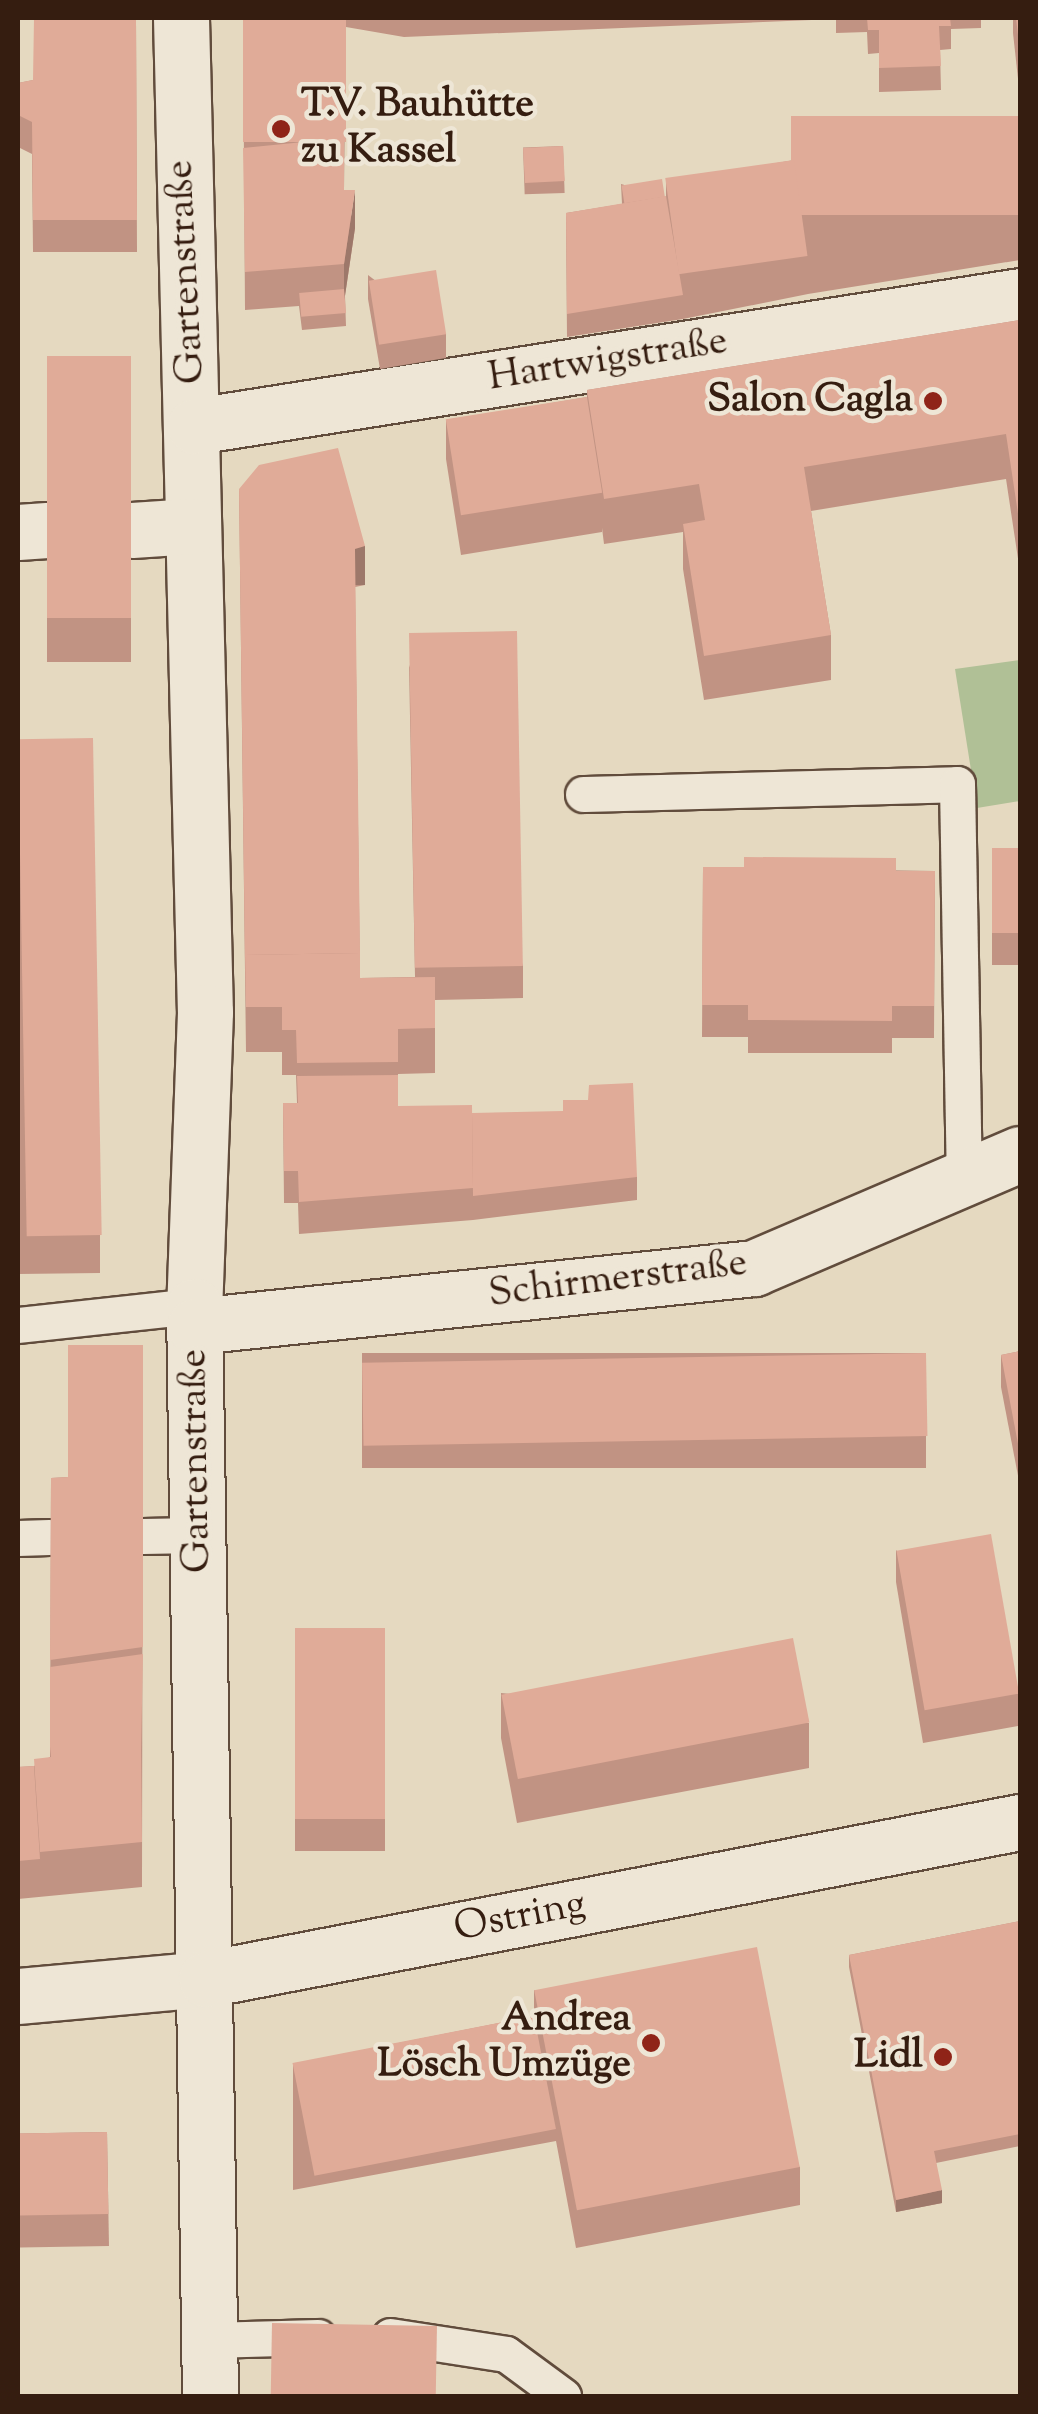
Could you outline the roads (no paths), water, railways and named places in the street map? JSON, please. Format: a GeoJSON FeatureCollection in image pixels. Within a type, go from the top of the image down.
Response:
{"type":"FeatureCollection","features":[{"type":"Feature","properties":{"kind":"street","name":"Gartenstraße"},"geometry":{"type":"LineString","coordinates":[[180,18],[195,426],[192,526],[206,1012],[194,1316],[210,2396]]}},
{"type":"Feature","properties":{"kind":"street","name":"Hartwigstraße"},"geometry":{"type":"LineString","coordinates":[[195,426],[1020,296]]}},
{"type":"Feature","properties":{"kind":"street"},"geometry":{"type":"LineString","coordinates":[[132,530],[192,526]]}},
{"type":"Feature","properties":{"kind":"street","name":"Schirmerstraße"},"geometry":{"type":"LineString","coordinates":[[194,1316],[754,1268],[1020,1154]]}},
{"type":"Feature","properties":{"kind":"street","name":"Ostring"},"geometry":{"type":"LineString","coordinates":[[18,1996],[206,1979],[1020,1822]]}},
{"type":"Feature","properties":{"kind":"lane"},"geometry":{"type":"LineString","coordinates":[[583,794],[957,784],[964,1178]]}},
{"type":"Feature","properties":{"kind":"lane"},"geometry":{"type":"LineString","coordinates":[[18,1325],[194,1316]]}},
{"type":"Feature","properties":{"kind":"lane"},"geometry":{"type":"LineString","coordinates":[[142,1536],[198,1536]]}},
{"type":"Feature","properties":{"kind":"lane"},"geometry":{"type":"LineString","coordinates":[[210,2340],[456,2341],[506,2354],[563,2396]]}},
{"type":"Feature","properties":{"kind":"place","name":"T.V. Bauhütte zu Kassel"},"geometry":{"type":"Point","coordinates":[281,129]}},
{"type":"Feature","properties":{"kind":"place","name":"Salon Cagla"},"geometry":{"type":"Point","coordinates":[933,401]}},
{"type":"Feature","properties":{"kind":"place","name":"Andrea Lösch Umzüge"},"geometry":{"type":"Point","coordinates":[651,2043]}},
{"type":"Feature","properties":{"kind":"place","name":"Lidl"},"geometry":{"type":"Point","coordinates":[943,2057]}}]}
